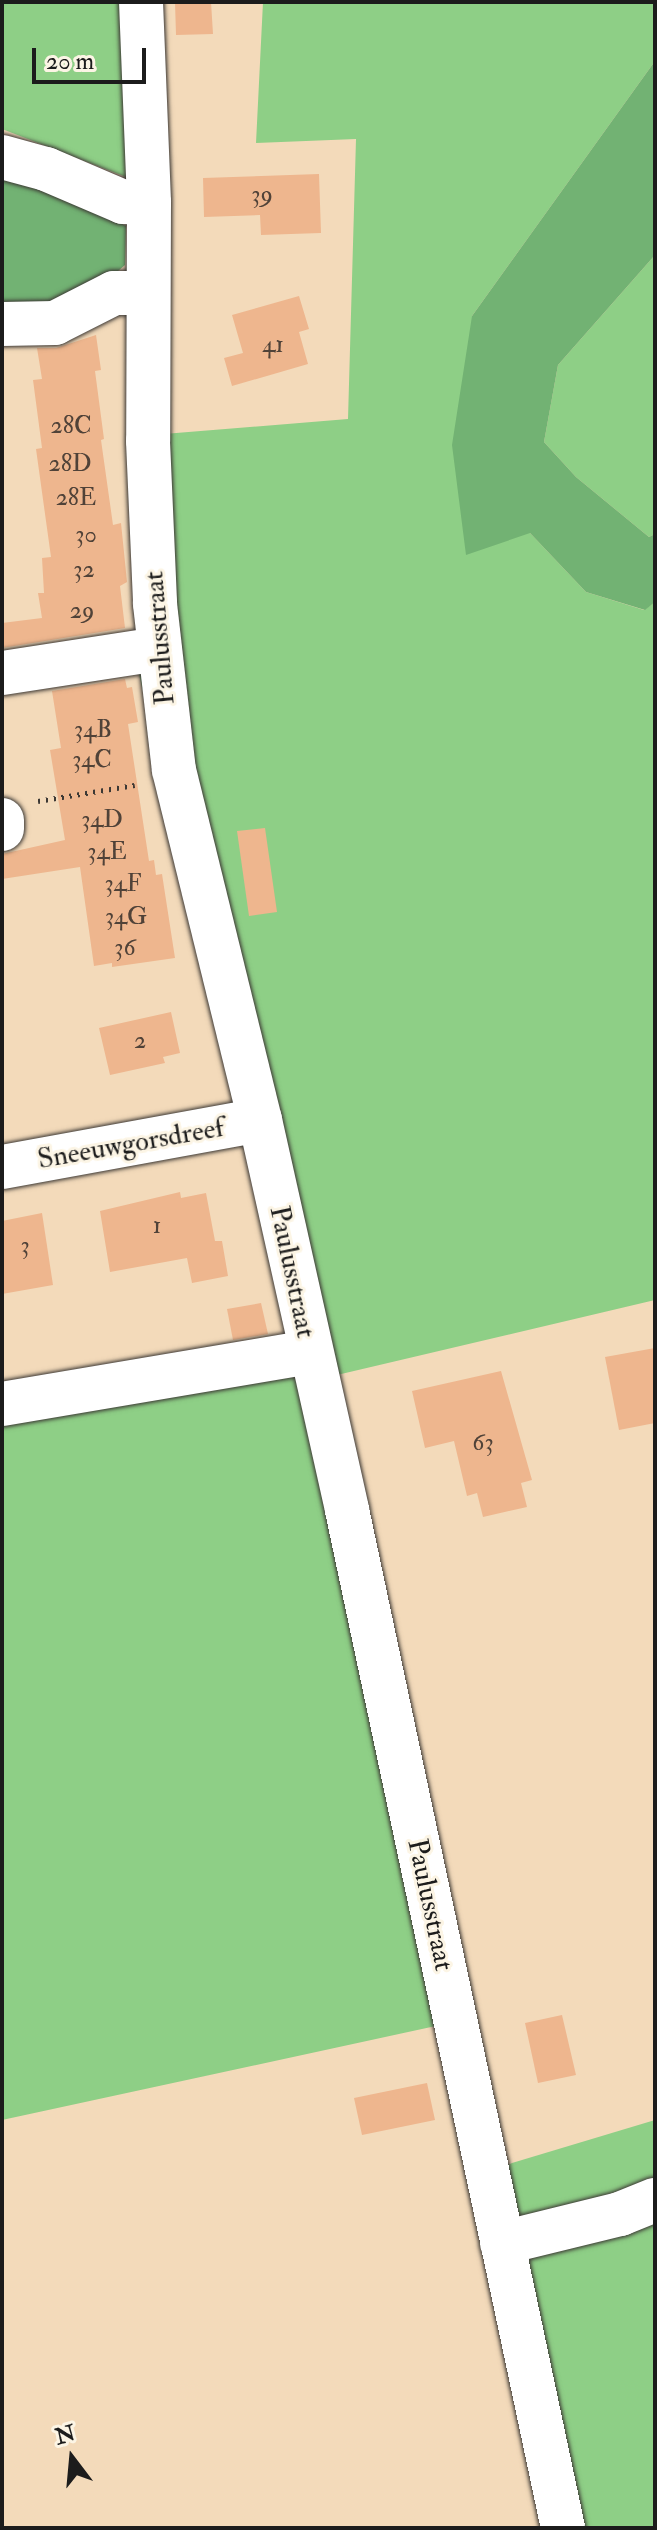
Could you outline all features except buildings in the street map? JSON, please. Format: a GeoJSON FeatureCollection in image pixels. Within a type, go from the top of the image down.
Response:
{"type":"FeatureCollection","features":[{"type":"Feature","properties":{"kind":"street","name":"Paulusstraat"},"geometry":{"type":"LineString","coordinates":[[141,2],[149,203],[148,441],[159,649],[176,778],[260,1120],[309,1352],[347,1510],[563,2528]]}},
{"type":"Feature","properties":{"kind":"street"},"geometry":{"type":"LineString","coordinates":[[2,157],[46,169],[123,202],[149,203]]}},
{"type":"Feature","properties":{"kind":"street"},"geometry":{"type":"LineString","coordinates":[[2,324],[55,323],[114,293],[148,293]]}},
{"type":"Feature","properties":{"kind":"street"},"geometry":{"type":"LineString","coordinates":[[2,673],[159,649]]}},
{"type":"Feature","properties":{"kind":"street","name":"Sneeuwgorsdreef"},"geometry":{"type":"LineString","coordinates":[[2,1167],[260,1120]]}},
{"type":"Feature","properties":{"kind":"street"},"geometry":{"type":"LineString","coordinates":[[2,1404],[309,1352]]}},
{"type":"Feature","properties":{"kind":"street"},"geometry":{"type":"LineString","coordinates":[[502,2243],[620,2214],[655,2200]]}},
{"type":"Feature","properties":{"kind":"path"},"geometry":{"type":"LineString","coordinates":[[12,817],[176,778]]}},
{"type":"Feature","properties":{"kind":"green space"},"geometry":{"type":"Polygon","coordinates":[[[2,2],[121,2],[126,177],[2,129],[2,2]]]}},
{"type":"Feature","properties":{"kind":"green space"},"geometry":{"type":"Polygon","coordinates":[[[263,2],[655,2],[655,61],[472,316],[530,533],[586,592],[644,610],[655,602],[655,1300],[303,1383],[445,2024],[2,2120],[2,1411],[296,1358],[138,670],[127,437],[348,419],[356,139],[256,143],[263,2]]]}},
{"type":"Feature","properties":{"kind":"green space"},"geometry":{"type":"Polygon","coordinates":[[[655,61],[655,255],[558,365],[544,442],[576,477],[649,537],[655,534],[655,602],[645,610],[586,592],[530,533],[466,555],[452,445],[472,316],[655,61]]]}},
{"type":"Feature","properties":{"kind":"green space"},"geometry":{"type":"Polygon","coordinates":[[[2,171],[47,186],[126,226],[125,265],[89,296],[2,314],[2,171]]]}},
{"type":"Feature","properties":{"kind":"green space"},"geometry":{"type":"Polygon","coordinates":[[[655,255],[655,534],[649,537],[576,477],[544,442],[558,365],[655,255]]]}},
{"type":"Feature","properties":{"kind":"green space"},"geometry":{"type":"Polygon","coordinates":[[[655,2120],[655,2528],[550,2528],[476,2181],[512,2163],[655,2120]]]}}]}
